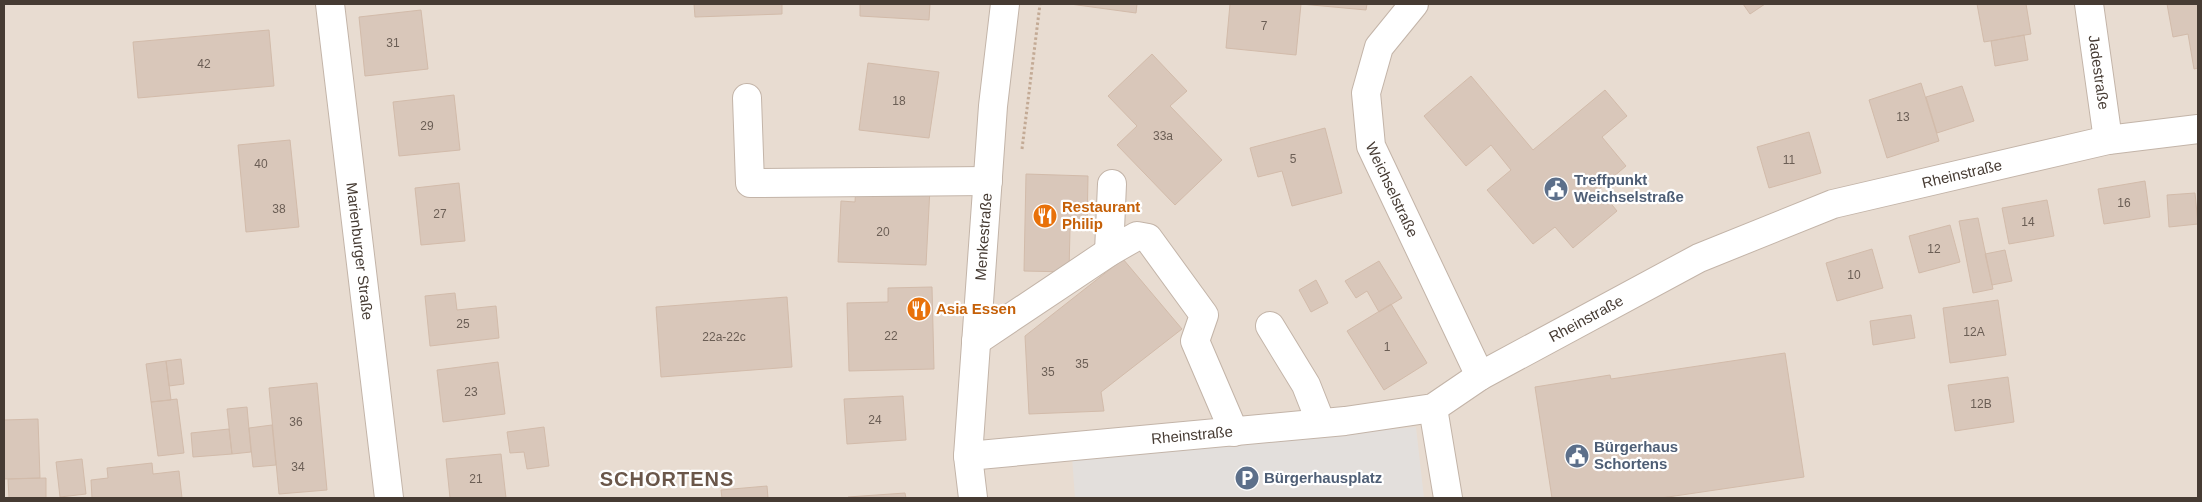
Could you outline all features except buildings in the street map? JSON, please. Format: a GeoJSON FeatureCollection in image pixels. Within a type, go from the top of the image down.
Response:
{"type":"FeatureCollection","features":[{"type":"Feature","properties":{"kind":"street","name":"Marienburger Straße"},"geometry":{"type":"LineString","coordinates":[[330,4],[389,498]]}},
{"type":"Feature","properties":{"kind":"street","name":"Menkestraße"},"geometry":{"type":"LineString","coordinates":[[973,498],[968,456],[993,106],[1005,4]]}},
{"type":"Feature","properties":{"kind":"street","name":"Weichselstraße"},"geometry":{"type":"LineString","coordinates":[[1414,4],[1379,47],[1366,93],[1371,146],[1480,376]]}},
{"type":"Feature","properties":{"kind":"street","name":"Jadestraße"},"geometry":{"type":"LineString","coordinates":[[2090,4],[2108,140]]}},
{"type":"Feature","properties":{"kind":"street"},"geometry":{"type":"LineString","coordinates":[[747,98],[750,183],[988,181]]}},
{"type":"Feature","properties":{"kind":"street","name":"Rheinstraße"},"geometry":{"type":"LineString","coordinates":[[968,456],[1321,424],[1433,408],[1480,376],[1699,258],[1833,204],[2108,140],[2198,129]]}},
{"type":"Feature","properties":{"kind":"street"},"geometry":{"type":"LineString","coordinates":[[1109,252],[1112,184]]}},
{"type":"Feature","properties":{"kind":"street"},"geometry":{"type":"LineString","coordinates":[[976,341],[1109,252],[1137,236],[1148,238],[1204,315],[1195,341],[1234,432]]}},
{"type":"Feature","properties":{"kind":"street"},"geometry":{"type":"LineString","coordinates":[[1270,326],[1306,384],[1321,424]]}},
{"type":"Feature","properties":{"kind":"street"},"geometry":{"type":"LineString","coordinates":[[1433,408],[1448,498]]}},
{"type":"Feature","properties":{"kind":"shaded area"},"geometry":{"type":"Polygon","coordinates":[[[4,4],[2198,4],[2198,498],[4,498],[4,4]]]}},
{"type":"Feature","properties":{"kind":"shaded area","name":"Bürgerhausplatz"},"geometry":{"type":"Polygon","coordinates":[[[1416,427],[1424,498],[1075,498],[1072,457],[1416,427]]]}},
{"type":"Feature","properties":{"kind":"place","name":"Treffpunkt Weichselstraße"},"geometry":{"type":"Point","coordinates":[1556,189]}},
{"type":"Feature","properties":{"kind":"place","name":"Restaurant Philip"},"geometry":{"type":"Point","coordinates":[1045,216]}},
{"type":"Feature","properties":{"kind":"place","name":"Asia Essen"},"geometry":{"type":"Point","coordinates":[919,309]}},
{"type":"Feature","properties":{"kind":"place","name":"Bürgerhaus Schortens"},"geometry":{"type":"Point","coordinates":[1577,456]}},
{"type":"Feature","properties":{"kind":"place","name":"Bürgerhausplatz"},"geometry":{"type":"Point","coordinates":[1247,478]}},
{"type":"Feature","properties":{"kind":"district","name":"SCHORTENS"},"geometry":{"type":"Point","coordinates":[667,479]}}]}
